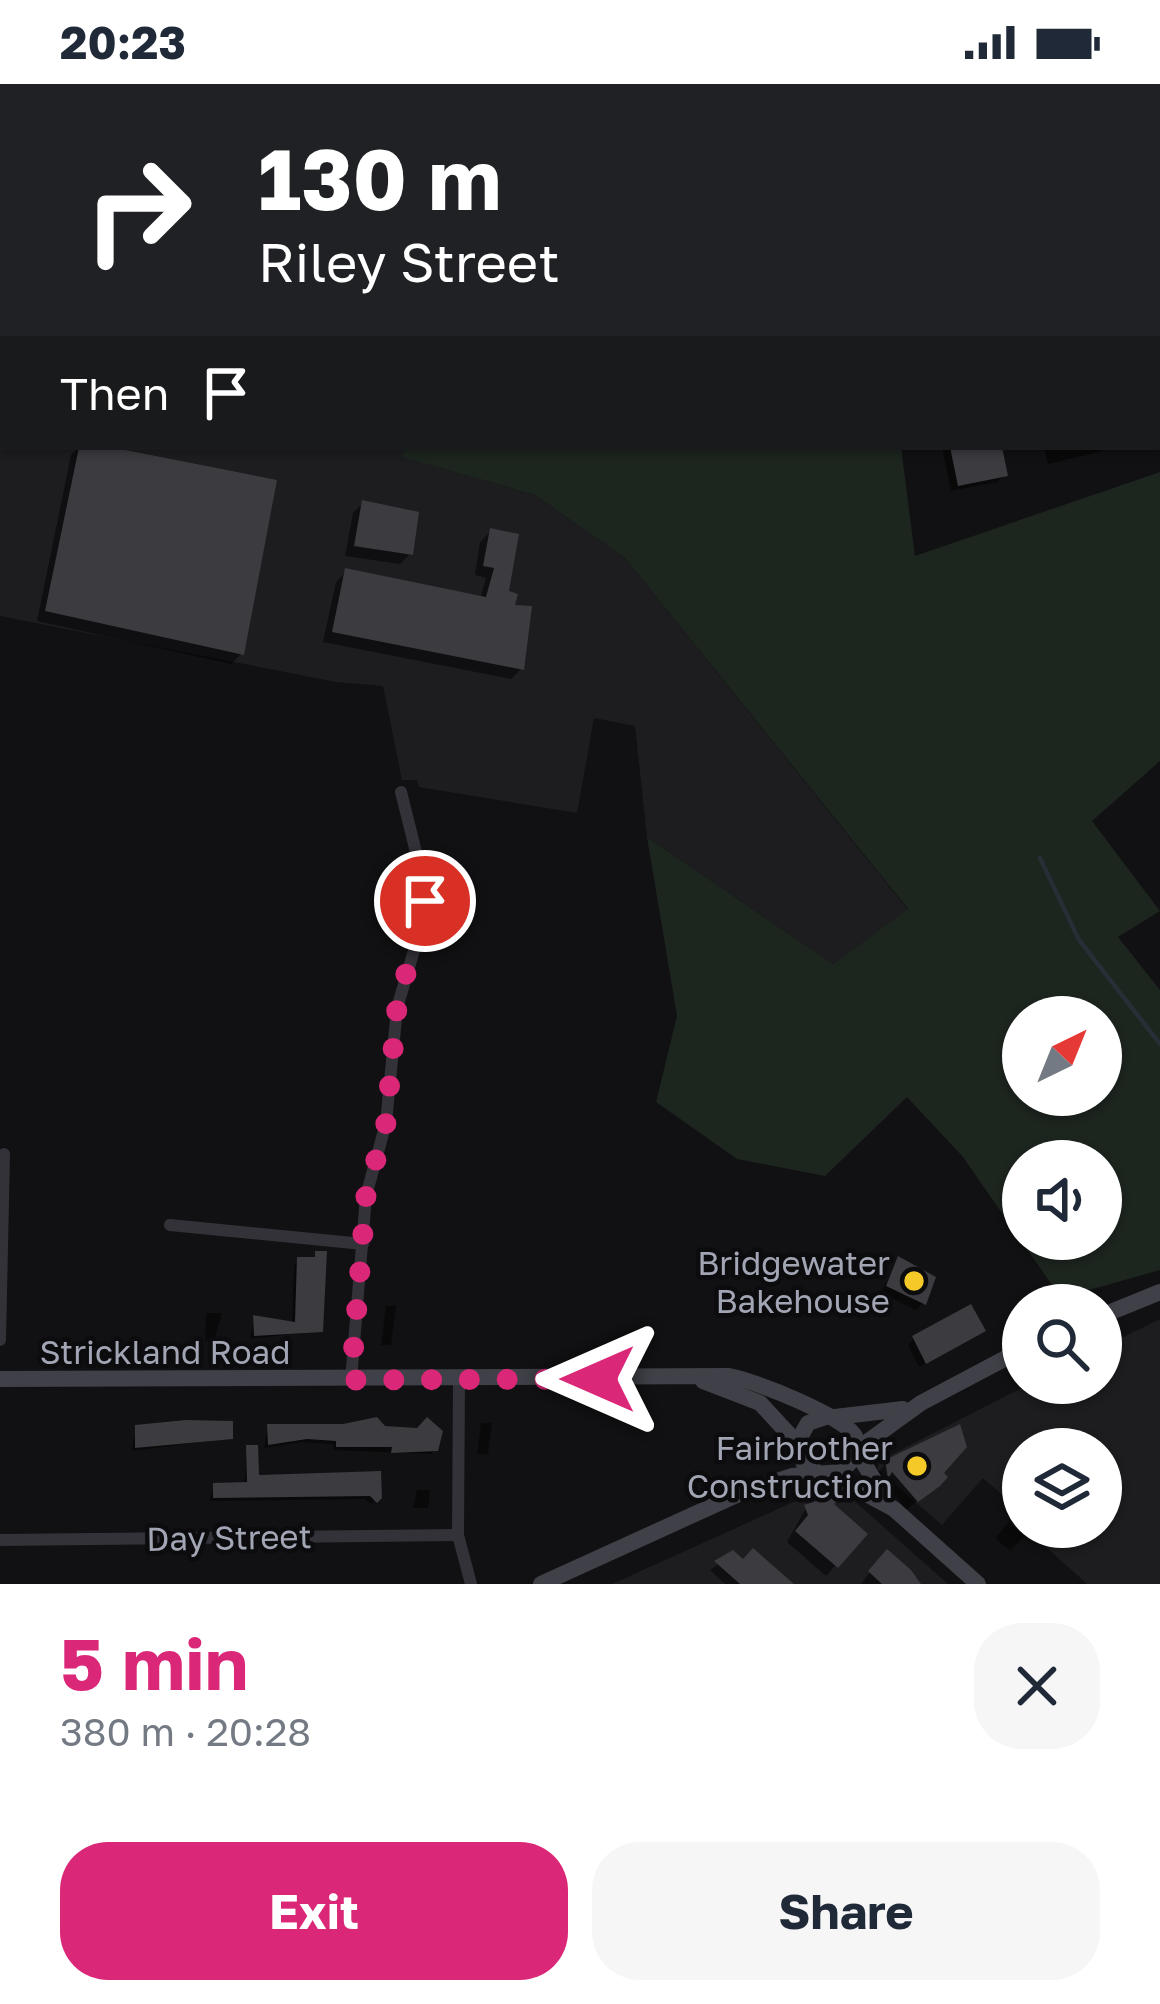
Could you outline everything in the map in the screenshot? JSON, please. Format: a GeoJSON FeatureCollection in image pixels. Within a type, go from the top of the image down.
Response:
{"type":"FeatureCollection","features":[{"type":"Feature","properties":{"kind":"street"},"geometry":{"type":"LineString","coordinates":[[351,1380],[366,1196],[386,1123],[397,1008],[425,901],[401,792]]}},
{"type":"Feature","properties":{"kind":"street"},"geometry":{"type":"LineString","coordinates":[[0,1340],[4,1154]]}},
{"type":"Feature","properties":{"kind":"street"},"geometry":{"type":"LineString","coordinates":[[170,1225],[363,1244]]}},
{"type":"Feature","properties":{"kind":"street"},"geometry":{"type":"LineString","coordinates":[[1122,1307],[1160,1292]]}},
{"type":"Feature","properties":{"kind":"street"},"geometry":{"type":"LineString","coordinates":[[541,1584],[741,1493],[791,1476],[825,1475],[846,1468],[856,1450],[921,1403],[1002,1360]]}},
{"type":"Feature","properties":{"kind":"street","name":"Strickland Road"},"geometry":{"type":"LineString","coordinates":[[691,1378],[760,1403],[797,1444]]}},
{"type":"Feature","properties":{"kind":"street","name":"Strickland Road"},"geometry":{"type":"LineString","coordinates":[[0,1379],[750,1380],[832,1417]]}},
{"type":"Feature","properties":{"kind":"street"},"geometry":{"type":"LineString","coordinates":[[459,1379],[458,1535],[471,1584]]}},
{"type":"Feature","properties":{"kind":"street"},"geometry":{"type":"LineString","coordinates":[[741,1493],[773,1472],[808,1423],[874,1416],[921,1403]]}},
{"type":"Feature","properties":{"kind":"street"},"geometry":{"type":"LineString","coordinates":[[832,1417],[852,1430],[856,1450],[894,1509],[978,1584]]}},
{"type":"Feature","properties":{"kind":"street"},"geometry":{"type":"LineString","coordinates":[[797,1444],[804,1464],[894,1509]]}},
{"type":"Feature","properties":{"kind":"street","name":"Day Street"},"geometry":{"type":"LineString","coordinates":[[0,1540],[458,1535]]}},
{"type":"Feature","properties":{"kind":"shaded area"},"geometry":{"type":"Polygon","coordinates":[[[0,450],[404,450],[403,457],[535,495],[625,558],[908,910],[833,964],[647,837],[635,726],[594,718],[577,813],[419,787],[417,780],[402,780],[383,686],[336,682],[0,616],[0,450]]]}},
{"type":"Feature","properties":{"kind":"shaded area"},"geometry":{"type":"Polygon","coordinates":[[[404,450],[901,450],[915,556],[1160,472],[1160,761],[1092,821],[1160,911],[1118,937],[1160,990],[1160,1270],[1110,1284],[1051,1284],[1035,1260],[1122,1260],[1122,1140],[1002,1140],[1002,1213],[963,1157],[907,1097],[825,1176],[737,1159],[656,1102],[677,1016],[647,837],[833,964],[908,909],[625,558],[535,495],[402,457],[404,450]]]}},
{"type":"Feature","properties":{"kind":"shaded area"},"geometry":{"type":"Polygon","coordinates":[[[1160,1319],[1160,1584],[1087,1584],[1047,1548],[1122,1548],[1122,1428],[1002,1428],[1002,1494],[983,1478],[942,1525],[878,1470],[879,1461],[1002,1398],[1002,1404],[1122,1404],[1122,1338],[1160,1319]]]}},
{"type":"Feature","properties":{"kind":"shaded area"},"geometry":{"type":"Polygon","coordinates":[[[829,1486],[842,1490],[948,1584],[612,1584],[829,1486]]]}},
{"type":"Feature","properties":{"kind":"building"},"geometry":{"type":"Polygon","coordinates":[[[78,450],[125,450],[277,480],[244,655],[45,611],[78,450]]]}},
{"type":"Feature","properties":{"kind":"building"},"geometry":{"type":"Polygon","coordinates":[[[951,450],[1003,450],[1008,476],[958,486],[951,450]]]}},
{"type":"Feature","properties":{"kind":"building"},"geometry":{"type":"Polygon","coordinates":[[[362,500],[419,512],[413,555],[354,546],[362,500]]]}},
{"type":"Feature","properties":{"kind":"building"},"geometry":{"type":"Polygon","coordinates":[[[490,528],[519,534],[509,591],[518,594],[515,605],[532,606],[524,670],[332,632],[345,568],[486,597],[494,568],[483,566],[490,528]]]}},
{"type":"Feature","properties":{"kind":"building"},"geometry":{"type":"Polygon","coordinates":[[[315,1251],[327,1251],[323,1332],[254,1336],[253,1315],[295,1322],[297,1257],[315,1257],[315,1251]]]}},
{"type":"Feature","properties":{"kind":"building","name":"Bridgewater Bakehouse"},"geometry":{"type":"Polygon","coordinates":[[[898,1256],[936,1277],[926,1305],[886,1286],[898,1256]]]}},
{"type":"Feature","properties":{"kind":"building"},"geometry":{"type":"Polygon","coordinates":[[[971,1304],[986,1331],[926,1364],[912,1336],[971,1304]]]}},
{"type":"Feature","properties":{"kind":"building"},"geometry":{"type":"Polygon","coordinates":[[[377,1417],[385,1426],[417,1428],[427,1417],[443,1431],[438,1451],[391,1453],[392,1447],[336,1447],[336,1441],[307,1439],[268,1445],[267,1424],[343,1424],[377,1417]]]}},
{"type":"Feature","properties":{"kind":"building"},"geometry":{"type":"Polygon","coordinates":[[[233,1421],[233,1439],[135,1448],[135,1425],[233,1421]]]}},
{"type":"Feature","properties":{"kind":"building","name":"Fairbrother Construction"},"geometry":{"type":"Polygon","coordinates":[[[960,1424],[967,1447],[944,1473],[948,1477],[940,1486],[918,1502],[892,1472],[888,1479],[885,1460],[960,1424]]]}},
{"type":"Feature","properties":{"kind":"building"},"geometry":{"type":"Polygon","coordinates":[[[246,1445],[258,1445],[259,1475],[381,1471],[382,1498],[377,1503],[370,1496],[213,1498],[213,1483],[247,1482],[246,1445]]]}},
{"type":"Feature","properties":{"kind":"building"},"geometry":{"type":"Polygon","coordinates":[[[839,1499],[834,1504],[868,1534],[838,1568],[795,1531],[808,1515],[804,1505],[839,1499]]]}},
{"type":"Feature","properties":{"kind":"building"},"geometry":{"type":"Polygon","coordinates":[[[753,1548],[794,1584],[740,1584],[714,1561],[733,1550],[743,1559],[753,1548]]]}},
{"type":"Feature","properties":{"kind":"building"},"geometry":{"type":"Polygon","coordinates":[[[887,1549],[921,1584],[882,1584],[868,1571],[887,1549]]]}},
{"type":"Feature","properties":{"kind":"waterway"},"geometry":{"type":"LineString","coordinates":[[1040,858],[1079,940],[1160,1044]]}},
{"type":"Feature","properties":{"kind":"place","name":"Bridgewater Bakehouse"},"geometry":{"type":"Point","coordinates":[914,1281]}},
{"type":"Feature","properties":{"kind":"place","name":"Fairbrother Construction"},"geometry":{"type":"Point","coordinates":[917,1466]}},
{"type":"Feature","properties":{"kind":"route"},"geometry":{"type":"LineString","coordinates":[[425,901],[397,1008],[381,1154],[366,1196],[351,1380],[598,1379]]}}]}
